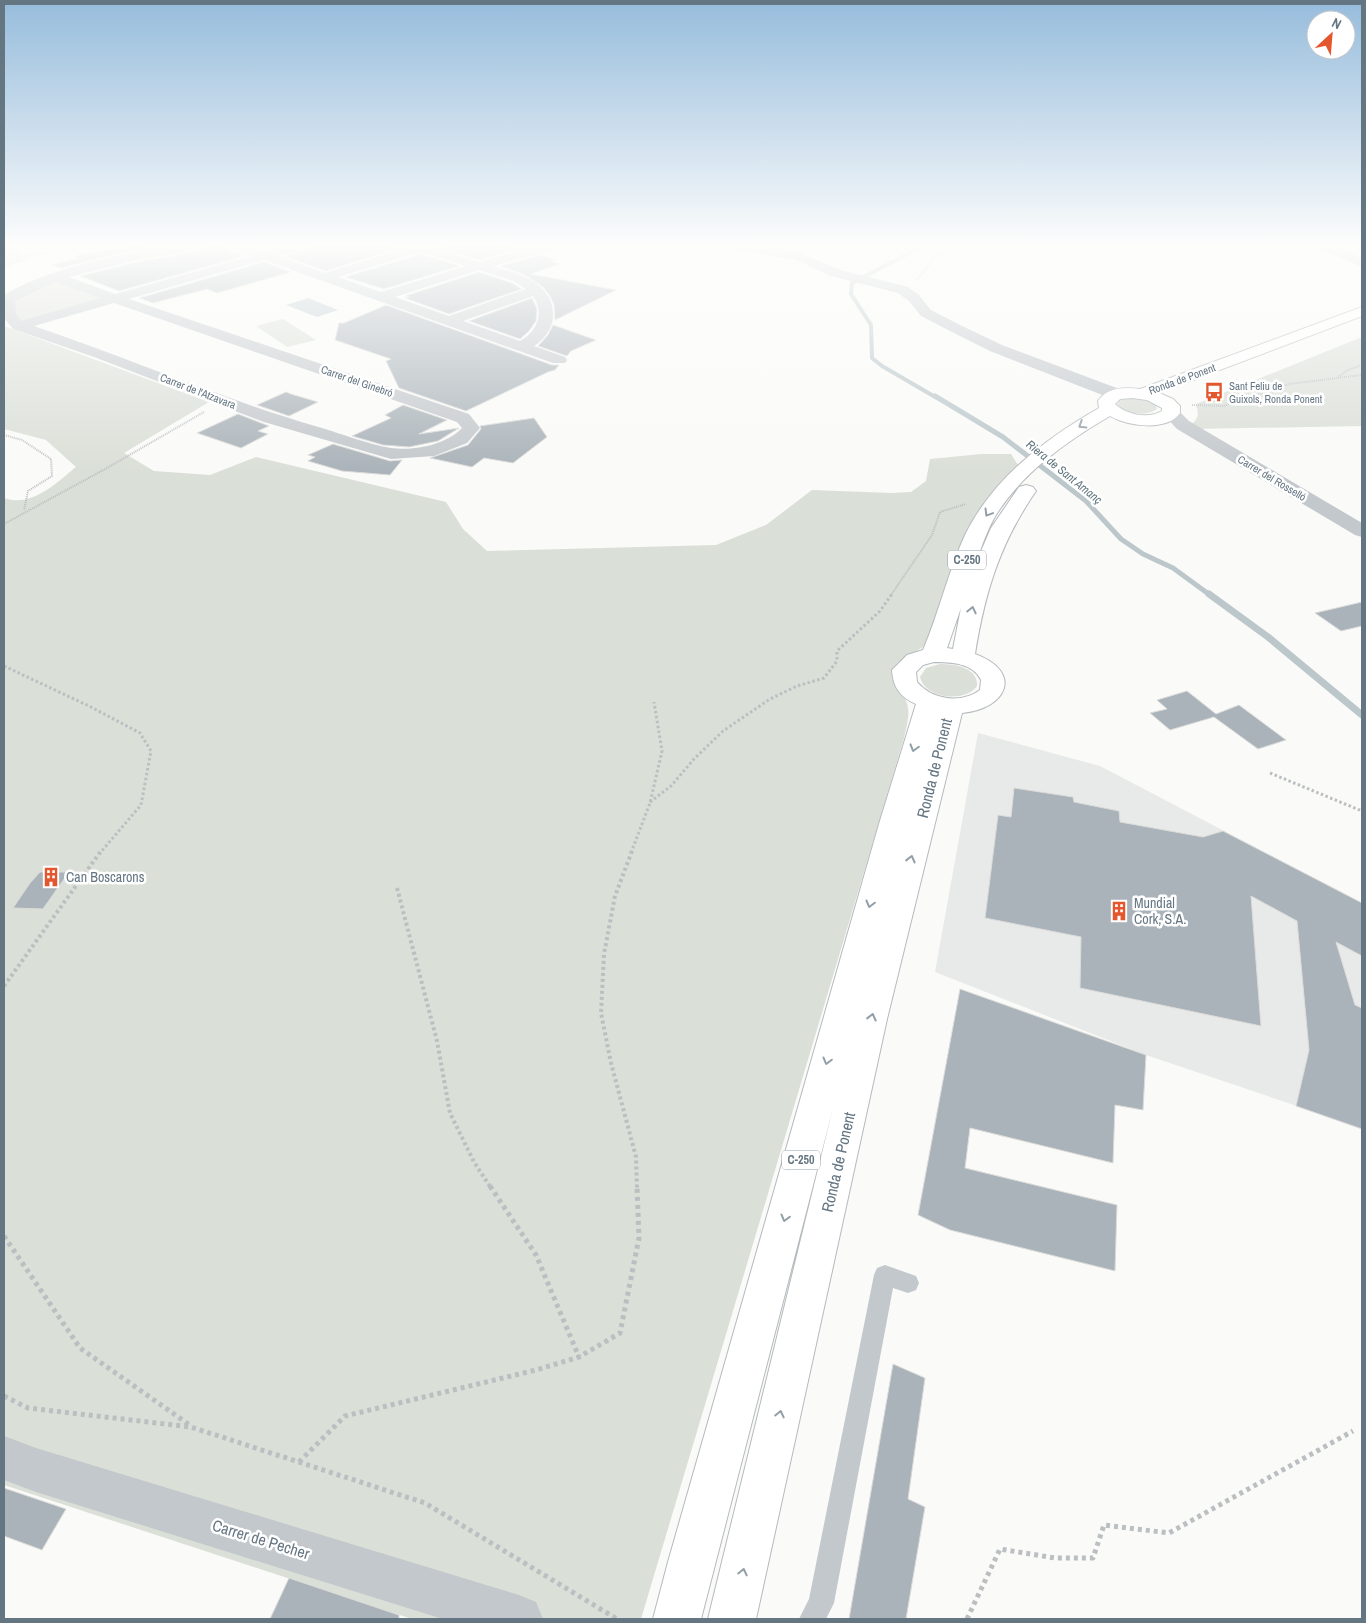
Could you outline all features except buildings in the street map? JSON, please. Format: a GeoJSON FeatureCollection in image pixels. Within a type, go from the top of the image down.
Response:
{"type":"FeatureCollection","features":[{"type":"Feature","properties":{"kind":"main road","name":"Ronda de Ponent"},"geometry":{"type":"LineString","coordinates":[[1113,402],[1141,394],[1336,321]]}},
{"type":"Feature","properties":{"kind":"main road","name":"C-250"},"geometry":{"type":"LineString","coordinates":[[1063,446],[1106,426],[1130,418],[1169,412],[1176,392],[1360,321]]}},
{"type":"Feature","properties":{"kind":"main road","name":"Ronda de Ponent"},"geometry":{"type":"LineString","coordinates":[[1141,394],[1169,412]]}},
{"type":"Feature","properties":{"kind":"main road","name":"C-250"},"geometry":{"type":"LineString","coordinates":[[963,658],[966,636],[984,565],[1025,481],[1113,402],[1130,418]]}},
{"type":"Feature","properties":{"kind":"main road","name":"C-250"},"geometry":{"type":"LineString","coordinates":[[933,655],[944,631],[975,534],[1005,488],[1025,481]]}},
{"type":"Feature","properties":{"kind":"main road","name":"Ronda de Ponent"},"geometry":{"type":"LineString","coordinates":[[933,655],[963,658],[987,670],[992,679],[993,688],[988,696],[979,702],[940,704],[916,695],[907,687],[903,674],[907,666],[915,660],[933,655]]}},
{"type":"Feature","properties":{"kind":"main road","name":"Ronda de Ponent"},"geometry":{"type":"LineString","coordinates":[[732,1619],[871,1018],[940,704]]}},
{"type":"Feature","properties":{"kind":"main road","name":"C-250"},"geometry":{"type":"LineString","coordinates":[[677,1619],[839,1019],[940,704]]}},
{"type":"Feature","properties":{"kind":"street"},"geometry":{"type":"LineString","coordinates":[[11,321],[18,326],[36,321]]}},
{"type":"Feature","properties":{"kind":"street","name":"Carrer del Ginebró"},"geometry":{"type":"LineString","coordinates":[[179,321],[463,418],[470,428],[461,439]]}},
{"type":"Feature","properties":{"kind":"street"},"geometry":{"type":"LineString","coordinates":[[449,321],[559,360]]}},
{"type":"Feature","properties":{"kind":"street"},"geometry":{"type":"LineString","coordinates":[[522,346],[535,339],[545,321]]}},
{"type":"Feature","properties":{"kind":"street"},"geometry":{"type":"LineString","coordinates":[[941,321],[1113,402]]}},
{"type":"Feature","properties":{"kind":"street","name":"Carrer de l'Atzavara"},"geometry":{"type":"LineString","coordinates":[[18,326],[100,354],[270,418],[391,454],[428,452],[461,439]]}},
{"type":"Feature","properties":{"kind":"street","name":"Carrer del Rosselló"},"geometry":{"type":"LineString","coordinates":[[1169,412],[1362,531]]}},
{"type":"Feature","properties":{"kind":"street","name":"Carrer de Pecher"},"geometry":{"type":"LineString","coordinates":[[4,1458],[45,1473],[519,1619]]}},
{"type":"Feature","properties":{"kind":"lane"},"geometry":{"type":"LineString","coordinates":[[812,1619],[820,1602],[885,1275],[908,1283]]}},
{"type":"Feature","properties":{"kind":"path"},"geometry":{"type":"LineString","coordinates":[[1338,377],[1348,370],[1362,365]]}},
{"type":"Feature","properties":{"kind":"path"},"geometry":{"type":"LineString","coordinates":[[1169,412],[1223,406],[1289,384],[1362,375]]}},
{"type":"Feature","properties":{"kind":"path"},"geometry":{"type":"LineString","coordinates":[[4,524],[24,511],[72,488],[127,458],[223,400]]}},
{"type":"Feature","properties":{"kind":"path"},"geometry":{"type":"LineString","coordinates":[[4,435],[22,440],[51,459],[52,476],[28,491],[24,511]]}},
{"type":"Feature","properties":{"kind":"path"},"geometry":{"type":"LineString","coordinates":[[650,803],[671,786],[694,759],[723,731],[770,700],[797,686],[824,678],[831,671],[837,661],[837,650],[856,635],[880,611],[932,536],[940,512],[981,499],[995,502]]}},
{"type":"Feature","properties":{"kind":"path"},"geometry":{"type":"LineString","coordinates":[[4,666],[91,707],[140,733],[151,752],[141,805],[93,861],[4,986]]}},
{"type":"Feature","properties":{"kind":"path"},"geometry":{"type":"LineString","coordinates":[[299,1462],[345,1416],[446,1394],[579,1357],[620,1333],[640,1238],[636,1157],[611,1063],[601,1013],[604,954],[615,896],[650,803],[662,751],[654,702]]}},
{"type":"Feature","properties":{"kind":"path"},"geometry":{"type":"LineString","coordinates":[[1270,773],[1362,811]]}},
{"type":"Feature","properties":{"kind":"path"},"geometry":{"type":"LineString","coordinates":[[397,888],[437,1041],[450,1113],[474,1162],[536,1255],[579,1357]]}},
{"type":"Feature","properties":{"kind":"path"},"geometry":{"type":"LineString","coordinates":[[4,1236],[80,1348],[191,1427]]}},
{"type":"Feature","properties":{"kind":"path"},"geometry":{"type":"LineString","coordinates":[[4,1396],[28,1408],[191,1427],[425,1503],[617,1619]]}},
{"type":"Feature","properties":{"kind":"path"},"geometry":{"type":"LineString","coordinates":[[967,1619],[1000,1549],[1055,1558],[1093,1558],[1104,1525],[1169,1533],[1353,1431]]}},
{"type":"Feature","properties":{"kind":"shaded area"},"geometry":{"type":"Polygon","coordinates":[[[276,321],[286,321],[316,340],[287,347],[256,326],[276,321]]]}},
{"type":"Feature","properties":{"kind":"shaded area"},"geometry":{"type":"Polygon","coordinates":[[[4,327],[209,402],[124,453],[154,471],[210,475],[256,457],[446,502],[463,529],[487,551],[716,545],[766,525],[812,490],[911,492],[926,481],[930,459],[981,454],[1011,454],[1018,465],[987,502],[962,542],[947,580],[931,642],[897,663],[893,679],[908,707],[908,719],[904,738],[641,1619],[412,1619],[4,1485],[4,498],[24,500],[34,497],[52,486],[76,467],[46,440],[4,429],[4,327]]]}},
{"type":"Feature","properties":{"kind":"shaded area"},"geometry":{"type":"Polygon","coordinates":[[[1362,337],[1362,426],[1195,429],[1190,425],[1198,416],[1196,404],[1362,337]]]}},
{"type":"Feature","properties":{"kind":"shaded area"},"geometry":{"type":"Polygon","coordinates":[[[1134,398],[1156,404],[1157,409],[1143,414],[1127,411],[1118,405],[1119,400],[1134,398]]]}},
{"type":"Feature","properties":{"kind":"shaded area"},"geometry":{"type":"Polygon","coordinates":[[[940,664],[964,668],[974,675],[977,686],[964,695],[955,696],[937,694],[929,690],[923,684],[920,677],[926,668],[940,664]]]}},
{"type":"Feature","properties":{"kind":"shaded area"},"geometry":{"type":"Polygon","coordinates":[[[978,733],[1100,766],[1362,903],[1362,1128],[1146,1055],[935,972],[978,733]]]}},
{"type":"Feature","properties":{"kind":"waterway","name":"Riera de Sant Amanç"},"geometry":{"type":"LineString","coordinates":[[868,321],[871,325],[872,358],[882,366],[937,398]]}},
{"type":"Feature","properties":{"kind":"waterway","name":"Riera de Sant Amanç"},"geometry":{"type":"LineString","coordinates":[[935,396],[1003,437],[1086,501],[1121,539],[1143,554],[1173,568],[1210,595]]}},
{"type":"Feature","properties":{"kind":"waterway","name":"Riera de Sant Amanç"},"geometry":{"type":"LineString","coordinates":[[1209,594],[1268,637],[1362,715]]}},
{"type":"Feature","properties":{"kind":"place","name":"Sant Feliu de Guixols, Ronda Ponent"},"geometry":{"type":"Point","coordinates":[1214,392]}},
{"type":"Feature","properties":{"kind":"place","name":"Can Boscarons"},"geometry":{"type":"Point","coordinates":[51,877]}},
{"type":"Feature","properties":{"kind":"place","name":"Mundial Cork, S.A."},"geometry":{"type":"Point","coordinates":[1119,911]}}]}
